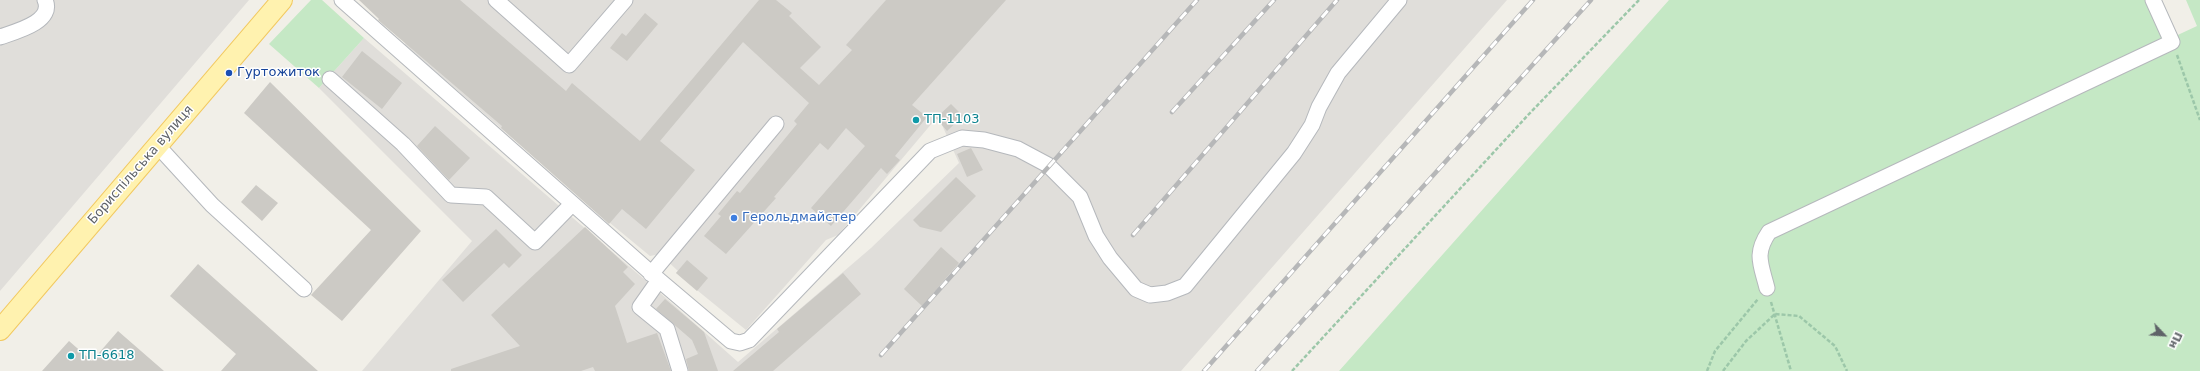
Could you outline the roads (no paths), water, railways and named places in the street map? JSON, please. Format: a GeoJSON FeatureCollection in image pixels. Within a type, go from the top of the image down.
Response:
{"type":"FeatureCollection","features":[{"type":"Feature","properties":{"kind":"main road","name":"Бориспільська вулиця"},"geometry":{"type":"LineString","coordinates":[[0,330],[282,0]]}},
{"type":"Feature","properties":{"kind":"lane"},"geometry":{"type":"LineString","coordinates":[[0,37],[37,23],[44,14],[46,3],[45,0]]}},
{"type":"Feature","properties":{"kind":"lane"},"geometry":{"type":"LineString","coordinates":[[342,0],[655,277],[731,341],[740,343],[749,340],[930,151],[962,138],[984,140],[1018,149],[1048,165],[1080,197],[1096,236],[1110,258],[1136,289],[1150,295],[1167,293],[1185,286],[1294,153],[1312,125],[1319,107],[1338,73],[1399,0]]}},
{"type":"Feature","properties":{"kind":"lane"},"geometry":{"type":"LineString","coordinates":[[496,0],[569,65],[625,0]]}},
{"type":"Feature","properties":{"kind":"lane"},"geometry":{"type":"LineString","coordinates":[[1768,288],[1758,255],[1762,242],[1769,232],[2172,42],[2153,0]]}},
{"type":"Feature","properties":{"kind":"lane"},"geometry":{"type":"LineString","coordinates":[[330,79],[403,144],[451,195],[486,197],[535,242],[572,204]]}},
{"type":"Feature","properties":{"kind":"lane"},"geometry":{"type":"LineString","coordinates":[[680,371],[667,330],[640,307],[655,277],[776,124]]}},
{"type":"Feature","properties":{"kind":"lane"},"geometry":{"type":"LineString","coordinates":[[157,145],[212,205],[304,289]]}},
{"type":"Feature","properties":{"kind":"railway"},"geometry":{"type":"LineString","coordinates":[[881,355],[1197,0]]}},
{"type":"Feature","properties":{"kind":"railway"},"geometry":{"type":"LineString","coordinates":[[1172,112],[1274,0]]}},
{"type":"Feature","properties":{"kind":"railway"},"geometry":{"type":"LineString","coordinates":[[1133,235],[1337,0]]}},
{"type":"Feature","properties":{"kind":"railway"},"geometry":{"type":"LineString","coordinates":[[1204,371],[1533,0]]}},
{"type":"Feature","properties":{"kind":"railway"},"geometry":{"type":"LineString","coordinates":[[1257,371],[1591,0]]}},
{"type":"Feature","properties":{"kind":"place","name":"Гуртожиток"},"geometry":{"type":"Point","coordinates":[229,73]}},
{"type":"Feature","properties":{"kind":"place","name":"ТП-1103"},"geometry":{"type":"Point","coordinates":[916,120]}},
{"type":"Feature","properties":{"kind":"place","name":"Герольдмайстер"},"geometry":{"type":"Point","coordinates":[734,218]}},
{"type":"Feature","properties":{"kind":"place","name":"ТП-6618"},"geometry":{"type":"Point","coordinates":[71,356]}}]}
